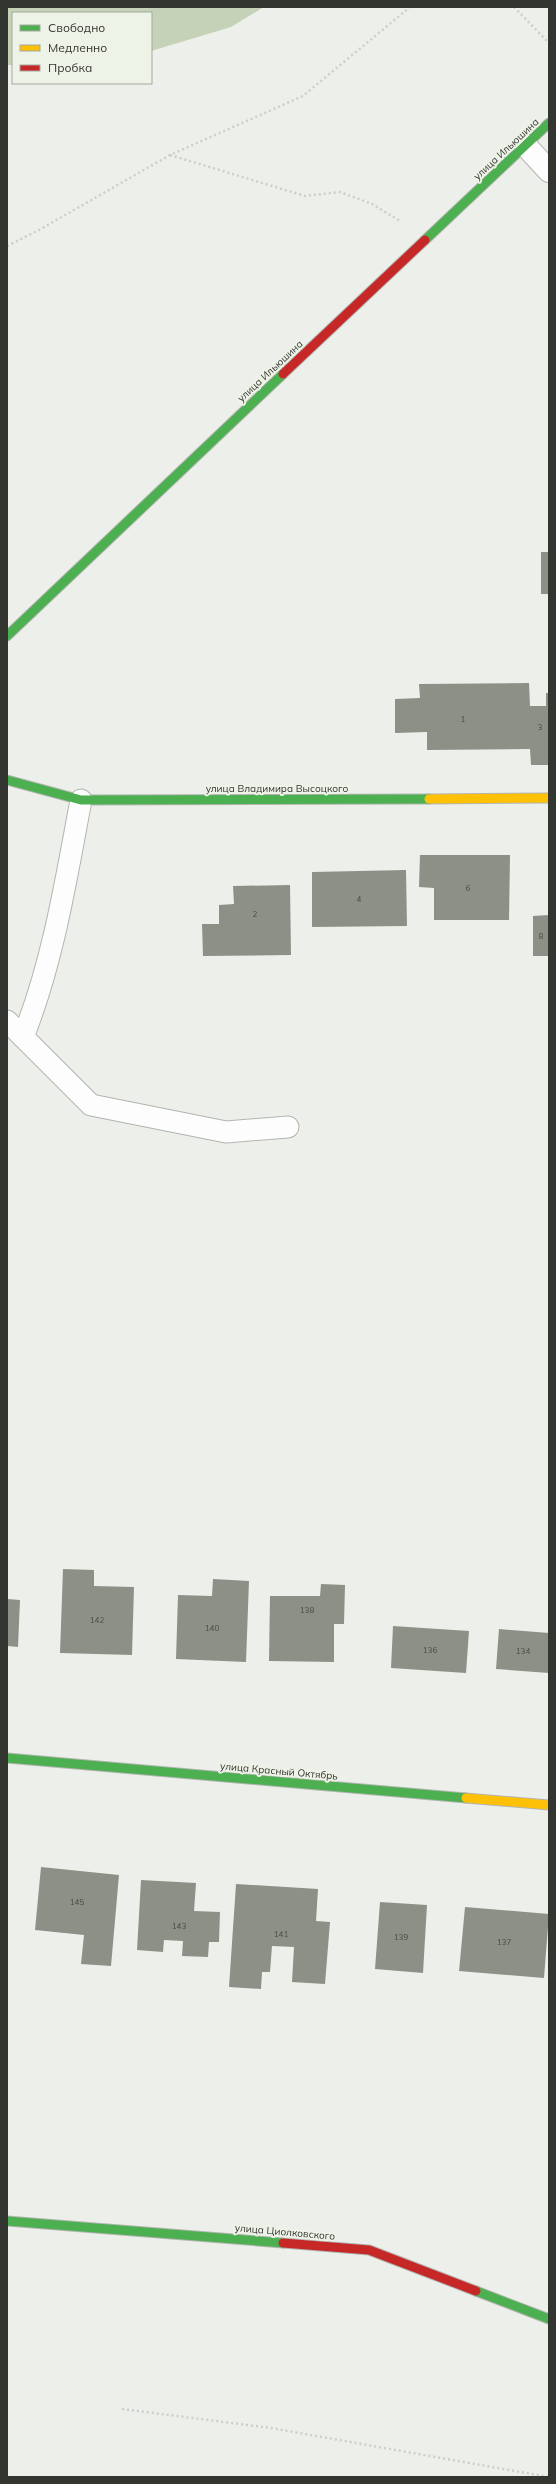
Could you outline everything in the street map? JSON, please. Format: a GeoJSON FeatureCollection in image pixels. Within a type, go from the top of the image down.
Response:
{"type":"FeatureCollection","features":[{"type":"Feature","properties":{"kind":"main road","name":"улица Ильюшина"},"geometry":{"type":"LineString","coordinates":[[7,636],[549,123]]}},
{"type":"Feature","properties":{"kind":"main road","name":"улица Владимира Высоцкого"},"geometry":{"type":"LineString","coordinates":[[7,780],[81,800],[549,798]]}},
{"type":"Feature","properties":{"kind":"main road","name":"улица Красный Октябрь"},"geometry":{"type":"LineString","coordinates":[[7,1758],[549,1805]]}},
{"type":"Feature","properties":{"kind":"main road","name":"улица Циолковского"},"geometry":{"type":"LineString","coordinates":[[7,2221],[369,2250],[549,2320]]}},
{"type":"Feature","properties":{"kind":"street"},"geometry":{"type":"LineString","coordinates":[[525,145],[549,171]]}},
{"type":"Feature","properties":{"kind":"lane"},"geometry":{"type":"LineString","coordinates":[[23,1037],[30,1019],[61,906],[81,800]]}},
{"type":"Feature","properties":{"kind":"lane"},"geometry":{"type":"LineString","coordinates":[[7,1021],[91,1105],[226,1132],[288,1127]]}},
{"type":"Feature","properties":{"kind":"path"},"geometry":{"type":"LineString","coordinates":[[7,246],[39,230],[170,155],[303,96],[410,7]]}},
{"type":"Feature","properties":{"kind":"path"},"geometry":{"type":"LineString","coordinates":[[514,7],[549,43]]}},
{"type":"Feature","properties":{"kind":"path"},"geometry":{"type":"LineString","coordinates":[[170,155],[305,196],[340,192],[372,204],[427,238]]}},
{"type":"Feature","properties":{"kind":"path"},"geometry":{"type":"LineString","coordinates":[[122,2409],[271,2428],[549,2477]]}},
{"type":"Feature","properties":{"kind":"green space"},"geometry":{"type":"Polygon","coordinates":[[[7,7],[264,7],[231,27],[152,51],[152,12],[12,12],[12,65],[8,65],[7,7]]]}},
{"type":"Feature","properties":{"kind":"building"},"geometry":{"type":"Polygon","coordinates":[[[541,552],[549,552],[549,594],[541,594],[541,552]]]}},
{"type":"Feature","properties":{"kind":"building"},"geometry":{"type":"Polygon","coordinates":[[[529,683],[530,706],[546,706],[546,693],[549,693],[549,765],[531,765],[530,749],[427,750],[427,732],[395,733],[395,699],[420,698],[419,684],[529,683]]]}},
{"type":"Feature","properties":{"kind":"building"},"geometry":{"type":"Polygon","coordinates":[[[420,855],[510,855],[509,920],[434,920],[434,888],[419,887],[420,855]]]}},
{"type":"Feature","properties":{"kind":"building"},"geometry":{"type":"Polygon","coordinates":[[[406,870],[407,926],[312,927],[312,872],[406,870]]]}},
{"type":"Feature","properties":{"kind":"building"},"geometry":{"type":"Polygon","coordinates":[[[290,885],[291,955],[203,956],[202,924],[219,924],[219,905],[234,904],[233,886],[290,885]]]}},
{"type":"Feature","properties":{"kind":"building"},"geometry":{"type":"Polygon","coordinates":[[[549,915],[549,956],[533,956],[533,916],[549,915]]]}},
{"type":"Feature","properties":{"kind":"building"},"geometry":{"type":"Polygon","coordinates":[[[63,1569],[94,1570],[94,1586],[134,1587],[132,1655],[60,1653],[63,1569]]]}},
{"type":"Feature","properties":{"kind":"building"},"geometry":{"type":"Polygon","coordinates":[[[213,1579],[249,1581],[246,1662],[176,1659],[178,1595],[212,1596],[213,1579]]]}},
{"type":"Feature","properties":{"kind":"building"},"geometry":{"type":"Polygon","coordinates":[[[321,1584],[345,1585],[344,1624],[334,1624],[334,1662],[269,1661],[270,1596],[320,1596],[321,1584]]]}},
{"type":"Feature","properties":{"kind":"building"},"geometry":{"type":"Polygon","coordinates":[[[7,1599],[20,1600],[18,1647],[7,1646],[7,1599]]]}},
{"type":"Feature","properties":{"kind":"building"},"geometry":{"type":"Polygon","coordinates":[[[393,1626],[469,1631],[466,1673],[391,1668],[393,1626]]]}},
{"type":"Feature","properties":{"kind":"building"},"geometry":{"type":"Polygon","coordinates":[[[499,1629],[549,1633],[549,1673],[496,1669],[499,1629]]]}},
{"type":"Feature","properties":{"kind":"building"},"geometry":{"type":"Polygon","coordinates":[[[41,1867],[119,1875],[111,1966],[81,1964],[84,1935],[35,1930],[41,1867]]]}},
{"type":"Feature","properties":{"kind":"building"},"geometry":{"type":"Polygon","coordinates":[[[141,1880],[196,1883],[194,1911],[220,1912],[219,1942],[209,1942],[208,1957],[182,1956],[183,1941],[164,1940],[163,1952],[137,1950],[141,1880]]]}},
{"type":"Feature","properties":{"kind":"building"},"geometry":{"type":"Polygon","coordinates":[[[236,1884],[318,1889],[316,1921],[330,1922],[325,1984],[292,1982],[294,1947],[272,1946],[270,1972],[262,1972],[261,1989],[229,1987],[236,1884]]]}},
{"type":"Feature","properties":{"kind":"building"},"geometry":{"type":"Polygon","coordinates":[[[380,1902],[427,1905],[423,1973],[375,1969],[380,1902]]]}},
{"type":"Feature","properties":{"kind":"building"},"geometry":{"type":"Polygon","coordinates":[[[465,1907],[549,1914],[544,1978],[459,1971],[465,1907]]]}},
{"type":"Feature","properties":{"kind":"traffic: fast"},"geometry":{"type":"LineString","coordinates":[[425,240],[549,123]]}},
{"type":"Feature","properties":{"kind":"traffic: fast"},"geometry":{"type":"LineString","coordinates":[[7,636],[283,374]]}},
{"type":"Feature","properties":{"kind":"traffic: fast"},"geometry":{"type":"LineString","coordinates":[[7,780],[81,800],[429,799]]}},
{"type":"Feature","properties":{"kind":"traffic: fast"},"geometry":{"type":"LineString","coordinates":[[7,1758],[466,1798]]}},
{"type":"Feature","properties":{"kind":"traffic: fast"},"geometry":{"type":"LineString","coordinates":[[7,2221],[283,2243]]}},
{"type":"Feature","properties":{"kind":"traffic: fast"},"geometry":{"type":"LineString","coordinates":[[476,2291],[549,2319]]}},
{"type":"Feature","properties":{"kind":"traffic: slow"},"geometry":{"type":"LineString","coordinates":[[429,799],[549,798]]}},
{"type":"Feature","properties":{"kind":"traffic: slow"},"geometry":{"type":"LineString","coordinates":[[466,1798],[549,1805]]}},
{"type":"Feature","properties":{"kind":"traffic: jam"},"geometry":{"type":"LineString","coordinates":[[283,374],[425,240]]}},
{"type":"Feature","properties":{"kind":"traffic: jam"},"geometry":{"type":"LineString","coordinates":[[283,2243],[369,2250],[476,2291]]}}]}
